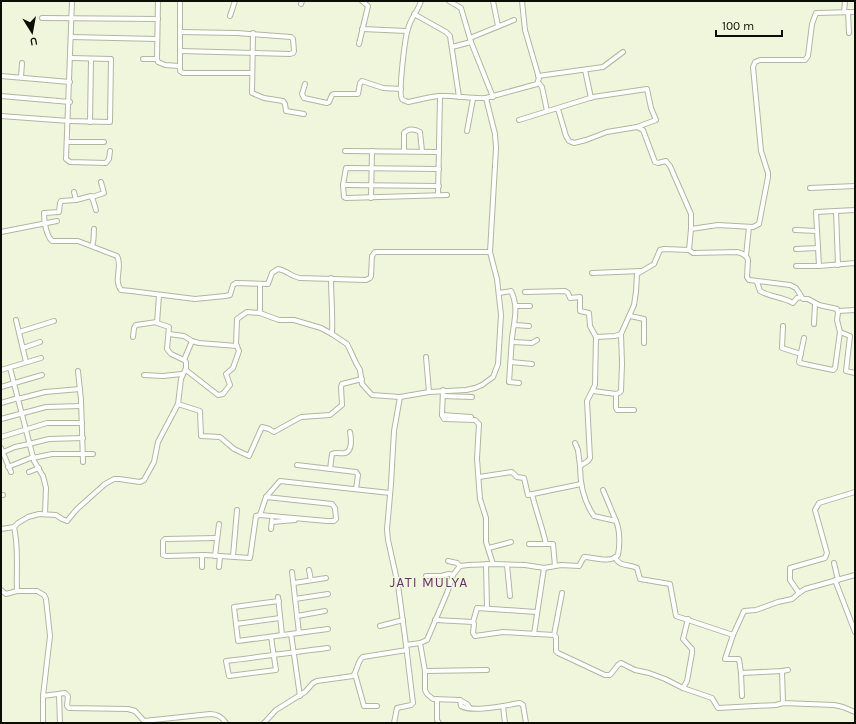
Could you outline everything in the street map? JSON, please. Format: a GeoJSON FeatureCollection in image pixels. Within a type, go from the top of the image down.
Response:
{"type":"FeatureCollection","features":[{"type":"Feature","properties":{"kind":"street"},"geometry":{"type":"LineString","coordinates":[[72,1],[70,102],[66,159],[70,162],[106,163],[109,161],[110,151]]}},
{"type":"Feature","properties":{"kind":"street"},"geometry":{"type":"LineString","coordinates":[[158,1],[157,59],[158,62],[165,65],[179,66]]}},
{"type":"Feature","properties":{"kind":"street"},"geometry":{"type":"LineString","coordinates":[[180,1],[180,71],[183,73],[252,73]]}},
{"type":"Feature","properties":{"kind":"street"},"geometry":{"type":"LineString","coordinates":[[230,16],[235,1]]}},
{"type":"Feature","properties":{"kind":"street"},"geometry":{"type":"LineString","coordinates":[[358,44],[368,6],[362,1]]}},
{"type":"Feature","properties":{"kind":"street"},"geometry":{"type":"LineString","coordinates":[[421,1],[407,31],[401,89],[403,100],[408,102],[440,96],[473,99],[486,98],[537,84],[538,82]]}},
{"type":"Feature","properties":{"kind":"street"},"geometry":{"type":"LineString","coordinates":[[449,1],[461,8],[470,40],[493,97]]}},
{"type":"Feature","properties":{"kind":"street"},"geometry":{"type":"LineString","coordinates":[[493,1],[498,26]]}},
{"type":"Feature","properties":{"kind":"street"},"geometry":{"type":"LineString","coordinates":[[522,1],[525,30],[538,76],[538,82],[542,87],[547,111]]}},
{"type":"Feature","properties":{"kind":"street"},"geometry":{"type":"LineString","coordinates":[[845,1],[849,33]]}},
{"type":"Feature","properties":{"kind":"street"},"geometry":{"type":"LineString","coordinates":[[691,229],[718,225],[749,227],[755,226],[760,222],[768,173],[761,151],[754,94],[754,64],[760,60],[805,60],[808,56],[812,24],[816,13],[855,12]]}},
{"type":"Feature","properties":{"kind":"street"},"geometry":{"type":"LineString","coordinates":[[414,14],[446,32],[450,36],[459,97]]}},
{"type":"Feature","properties":{"kind":"street"},"geometry":{"type":"LineString","coordinates":[[42,18],[72,17],[158,19]]}},
{"type":"Feature","properties":{"kind":"street"},"geometry":{"type":"LineString","coordinates":[[452,47],[514,20]]}},
{"type":"Feature","properties":{"kind":"street"},"geometry":{"type":"LineString","coordinates":[[362,29],[407,31]]}},
{"type":"Feature","properties":{"kind":"street"},"geometry":{"type":"LineString","coordinates":[[180,32],[253,34],[292,38],[294,51],[290,54],[252,52],[180,52]]}},
{"type":"Feature","properties":{"kind":"street"},"geometry":{"type":"LineString","coordinates":[[253,34],[252,93],[264,98],[283,101],[286,111],[304,114]]}},
{"type":"Feature","properties":{"kind":"street"},"geometry":{"type":"LineString","coordinates":[[71,37],[158,39]]}},
{"type":"Feature","properties":{"kind":"street"},"geometry":{"type":"LineString","coordinates":[[538,76],[603,67],[624,52]]}},
{"type":"Feature","properties":{"kind":"street"},"geometry":{"type":"LineString","coordinates":[[1,116],[68,121],[110,122],[111,59],[71,58]]}},
{"type":"Feature","properties":{"kind":"street"},"geometry":{"type":"LineString","coordinates":[[90,122],[91,59]]}},
{"type":"Feature","properties":{"kind":"street"},"geometry":{"type":"LineString","coordinates":[[143,59],[157,59]]}},
{"type":"Feature","properties":{"kind":"street"},"geometry":{"type":"LineString","coordinates":[[21,77],[22,63]]}},
{"type":"Feature","properties":{"kind":"street"},"geometry":{"type":"LineString","coordinates":[[585,70],[591,98]]}},
{"type":"Feature","properties":{"kind":"street"},"geometry":{"type":"LineString","coordinates":[[1,76],[70,82]]}},
{"type":"Feature","properties":{"kind":"street"},"geometry":{"type":"LineString","coordinates":[[305,84],[302,94],[304,98],[327,103],[330,102],[332,95],[334,94],[358,94],[360,83],[362,81],[383,88],[401,89]]}},
{"type":"Feature","properties":{"kind":"street"},"geometry":{"type":"LineString","coordinates":[[519,120],[591,98],[647,89],[651,108],[656,120],[637,127],[607,132],[574,143],[569,141],[566,136],[558,109]]}},
{"type":"Feature","properties":{"kind":"street"},"geometry":{"type":"LineString","coordinates":[[1,96],[70,102]]}},
{"type":"Feature","properties":{"kind":"street"},"geometry":{"type":"LineString","coordinates":[[438,196],[440,96]]}},
{"type":"Feature","properties":{"kind":"street"},"geometry":{"type":"LineString","coordinates":[[186,370],[218,396],[222,395],[229,388],[226,375],[233,368],[239,351],[237,346],[237,318],[247,312],[260,313],[279,320],[294,320],[321,328],[332,334],[347,344],[360,370],[362,384],[372,395],[400,397],[443,390],[466,390],[475,388],[489,381],[493,377],[498,364],[501,315],[497,279],[490,252],[496,148],[495,134],[486,98]]}},
{"type":"Feature","properties":{"kind":"street"},"geometry":{"type":"LineString","coordinates":[[468,131],[473,99]]}},
{"type":"Feature","properties":{"kind":"street"},"geometry":{"type":"LineString","coordinates":[[637,127],[643,130],[655,162],[658,163],[667,161],[691,214],[689,250]]}},
{"type":"Feature","properties":{"kind":"street"},"geometry":{"type":"LineString","coordinates":[[404,151],[404,132],[410,129],[418,130],[420,132],[422,151]]}},
{"type":"Feature","properties":{"kind":"street"},"geometry":{"type":"LineString","coordinates":[[67,142],[104,142]]}},
{"type":"Feature","properties":{"kind":"street"},"geometry":{"type":"LineString","coordinates":[[345,151],[439,152]]}},
{"type":"Feature","properties":{"kind":"street"},"geometry":{"type":"LineString","coordinates":[[371,198],[372,151]]}},
{"type":"Feature","properties":{"kind":"street"},"geometry":{"type":"LineString","coordinates":[[439,169],[346,168],[343,194],[345,198],[447,195]]}},
{"type":"Feature","properties":{"kind":"street"},"geometry":{"type":"LineString","coordinates":[[101,182],[104,193],[92,197],[88,196],[76,200],[60,202],[59,212],[44,213],[45,224],[52,240],[78,241],[117,256],[119,261],[118,285],[121,290],[195,299],[225,296],[230,295],[233,285],[236,283],[269,284],[272,273],[278,269],[297,278],[368,280],[371,276],[372,256],[375,252],[490,252]]}},
{"type":"Feature","properties":{"kind":"street"},"geometry":{"type":"LineString","coordinates":[[343,185],[438,186]]}},
{"type":"Feature","properties":{"kind":"street"},"geometry":{"type":"LineString","coordinates":[[810,188],[855,186]]}},
{"type":"Feature","properties":{"kind":"street"},"geometry":{"type":"LineString","coordinates":[[74,192],[76,200]]}},
{"type":"Feature","properties":{"kind":"street"},"geometry":{"type":"LineString","coordinates":[[92,197],[96,210]]}},
{"type":"Feature","properties":{"kind":"street"},"geometry":{"type":"LineString","coordinates":[[819,266],[816,212],[855,210]]}},
{"type":"Feature","properties":{"kind":"street"},"geometry":{"type":"LineString","coordinates":[[836,211],[838,265]]}},
{"type":"Feature","properties":{"kind":"street"},"geometry":{"type":"LineString","coordinates":[[1,232],[57,221]]}},
{"type":"Feature","properties":{"kind":"street"},"geometry":{"type":"LineString","coordinates":[[749,227],[746,256],[748,260],[747,278],[749,280],[794,286],[801,297],[815,304],[836,308],[838,310],[855,310]]}},
{"type":"Feature","properties":{"kind":"street"},"geometry":{"type":"LineString","coordinates":[[92,246],[95,239],[93,234],[94,229]]}},
{"type":"Feature","properties":{"kind":"street"},"geometry":{"type":"LineString","coordinates":[[795,230],[817,231]]}},
{"type":"Feature","properties":{"kind":"street"},"geometry":{"type":"LineString","coordinates":[[796,249],[818,248]]}},
{"type":"Feature","properties":{"kind":"street"},"geometry":{"type":"LineString","coordinates":[[593,391],[616,394],[621,391],[621,334],[630,316],[636,292],[636,275],[655,263],[660,250],[689,250],[693,253],[737,252],[746,256]]}},
{"type":"Feature","properties":{"kind":"street"},"geometry":{"type":"LineString","coordinates":[[796,266],[855,263]]}},
{"type":"Feature","properties":{"kind":"street"},"geometry":{"type":"LineString","coordinates":[[592,273],[642,271]]}},
{"type":"Feature","properties":{"kind":"street"},"geometry":{"type":"LineString","coordinates":[[331,278],[331,302],[333,314],[332,334]]}},
{"type":"Feature","properties":{"kind":"street"},"geometry":{"type":"LineString","coordinates":[[758,282],[760,291],[766,294],[787,299],[793,303],[797,298],[801,297]]}},
{"type":"Feature","properties":{"kind":"street"},"geometry":{"type":"LineString","coordinates":[[260,284],[260,313]]}},
{"type":"Feature","properties":{"kind":"street"},"geometry":{"type":"LineString","coordinates":[[525,292],[565,291],[568,293],[570,298],[580,297],[580,311],[589,313],[590,326],[596,337],[595,385],[587,401],[590,458],[580,466]]}},
{"type":"Feature","properties":{"kind":"street"},"geometry":{"type":"LineString","coordinates":[[499,293],[511,292],[516,306],[509,382],[519,383]]}},
{"type":"Feature","properties":{"kind":"street"},"geometry":{"type":"LineString","coordinates":[[157,322],[160,295]]}},
{"type":"Feature","properties":{"kind":"street"},"geometry":{"type":"LineString","coordinates":[[814,324],[815,304]]}},
{"type":"Feature","properties":{"kind":"street"},"geometry":{"type":"LineString","coordinates":[[516,306],[530,306]]}},
{"type":"Feature","properties":{"kind":"street"},"geometry":{"type":"LineString","coordinates":[[804,338],[799,362],[801,364],[833,370],[835,368],[840,332],[837,320],[838,310]]}},
{"type":"Feature","properties":{"kind":"street"},"geometry":{"type":"LineString","coordinates":[[630,316],[644,319],[644,343]]}},
{"type":"Feature","properties":{"kind":"street"},"geometry":{"type":"LineString","coordinates":[[16,320],[26,362]]}},
{"type":"Feature","properties":{"kind":"street"},"geometry":{"type":"LineString","coordinates":[[19,332],[54,321]]}},
{"type":"Feature","properties":{"kind":"street"},"geometry":{"type":"LineString","coordinates":[[133,337],[134,328],[136,325],[157,322],[158,324],[169,327],[167,349],[171,354],[184,360]]}},
{"type":"Feature","properties":{"kind":"street"},"geometry":{"type":"LineString","coordinates":[[515,325],[529,326]]}},
{"type":"Feature","properties":{"kind":"street"},"geometry":{"type":"LineString","coordinates":[[783,326],[782,348],[801,354]]}},
{"type":"Feature","properties":{"kind":"street"},"geometry":{"type":"LineString","coordinates":[[840,332],[850,336],[846,371],[855,373]]}},
{"type":"Feature","properties":{"kind":"street"},"geometry":{"type":"LineString","coordinates":[[168,334],[183,335],[192,341],[199,343],[237,346]]}},
{"type":"Feature","properties":{"kind":"street"},"geometry":{"type":"LineString","coordinates":[[596,337],[615,336],[621,334]]}},
{"type":"Feature","properties":{"kind":"street"},"geometry":{"type":"LineString","coordinates":[[512,342],[532,343],[537,340]]}},
{"type":"Feature","properties":{"kind":"street"},"geometry":{"type":"LineString","coordinates":[[1,529],[14,527],[18,523],[39,514],[56,514],[62,520],[67,521],[90,496],[114,479],[119,478],[140,482],[143,481],[154,462],[158,442],[178,404],[182,374],[186,370],[184,360],[192,341]]}},
{"type":"Feature","properties":{"kind":"street"},"geometry":{"type":"LineString","coordinates":[[22,348],[40,342]]}},
{"type":"Feature","properties":{"kind":"street"},"geometry":{"type":"LineString","coordinates":[[426,357],[429,392]]}},
{"type":"Feature","properties":{"kind":"street"},"geometry":{"type":"LineString","coordinates":[[1,370],[41,358]]}},
{"type":"Feature","properties":{"kind":"street"},"geometry":{"type":"LineString","coordinates":[[511,362],[532,364]]}},
{"type":"Feature","properties":{"kind":"street"},"geometry":{"type":"LineString","coordinates":[[10,368],[29,444],[33,457],[43,476],[46,488],[45,514]]}},
{"type":"Feature","properties":{"kind":"street"},"geometry":{"type":"LineString","coordinates":[[78,370],[84,455],[83,462]]}},
{"type":"Feature","properties":{"kind":"street"},"geometry":{"type":"LineString","coordinates":[[144,375],[162,376],[182,374]]}},
{"type":"Feature","properties":{"kind":"street"},"geometry":{"type":"LineString","coordinates":[[1,387],[42,375]]}},
{"type":"Feature","properties":{"kind":"street"},"geometry":{"type":"LineString","coordinates":[[178,404],[200,411],[201,436],[220,437],[234,449],[249,456],[262,427],[274,432],[301,417],[330,415],[342,405],[342,384],[362,379]]}},
{"type":"Feature","properties":{"kind":"street"},"geometry":{"type":"LineString","coordinates":[[1,403],[45,392],[80,389]]}},
{"type":"Feature","properties":{"kind":"street"},"geometry":{"type":"LineString","coordinates":[[442,416],[443,390]]}},
{"type":"Feature","properties":{"kind":"street"},"geometry":{"type":"LineString","coordinates":[[616,394],[616,410],[634,410]]}},
{"type":"Feature","properties":{"kind":"street"},"geometry":{"type":"LineString","coordinates":[[443,396],[472,397]]}},
{"type":"Feature","properties":{"kind":"street"},"geometry":{"type":"LineString","coordinates":[[394,723],[397,708],[411,705],[413,703],[396,574],[388,540],[388,516],[394,431],[400,397]]}},
{"type":"Feature","properties":{"kind":"street"},"geometry":{"type":"LineString","coordinates":[[1,419],[46,407],[81,406]]}},
{"type":"Feature","properties":{"kind":"street"},"geometry":{"type":"LineString","coordinates":[[442,416],[471,417]]}},
{"type":"Feature","properties":{"kind":"street"},"geometry":{"type":"LineString","coordinates":[[442,416],[445,419],[474,420],[480,426],[477,459],[480,500],[486,518],[486,534],[493,564]]}},
{"type":"Feature","properties":{"kind":"street"},"geometry":{"type":"LineString","coordinates":[[1,436],[47,423],[82,423]]}},
{"type":"Feature","properties":{"kind":"street"},"geometry":{"type":"LineString","coordinates":[[330,469],[332,454],[345,453],[349,451],[351,444],[350,432]]}},
{"type":"Feature","properties":{"kind":"street"},"geometry":{"type":"LineString","coordinates":[[11,472],[1,451],[49,439],[83,438]]}},
{"type":"Feature","properties":{"kind":"street"},"geometry":{"type":"LineString","coordinates":[[575,443],[578,450],[583,492],[594,516],[616,521]]}},
{"type":"Feature","properties":{"kind":"street"},"geometry":{"type":"LineString","coordinates":[[8,467],[33,457],[52,454],[93,454]]}},
{"type":"Feature","properties":{"kind":"street"},"geometry":{"type":"LineString","coordinates":[[297,465],[357,472],[356,489]]}},
{"type":"Feature","properties":{"kind":"street"},"geometry":{"type":"LineString","coordinates":[[29,472],[39,468]]}},
{"type":"Feature","properties":{"kind":"street"},"geometry":{"type":"LineString","coordinates":[[479,477],[512,472],[517,477],[524,478],[527,494],[581,484]]}},
{"type":"Feature","properties":{"kind":"street"},"geometry":{"type":"LineString","coordinates":[[260,515],[266,497],[280,481],[390,493]]}},
{"type":"Feature","properties":{"kind":"street"},"geometry":{"type":"LineString","coordinates":[[603,490],[618,526],[618,555],[615,558]]}},
{"type":"Feature","properties":{"kind":"street"},"geometry":{"type":"LineString","coordinates":[[799,593],[790,580],[790,568],[825,558],[827,553],[815,510],[816,506],[819,503],[855,492]]}},
{"type":"Feature","properties":{"kind":"street"},"geometry":{"type":"LineString","coordinates":[[532,494],[546,544]]}},
{"type":"Feature","properties":{"kind":"street"},"geometry":{"type":"LineString","coordinates":[[217,538],[166,539],[163,541],[163,555],[233,556],[250,558],[256,515],[336,521],[337,516],[335,508],[332,504],[266,497]]}},
{"type":"Feature","properties":{"kind":"street"},"geometry":{"type":"LineString","coordinates":[[233,556],[237,510]]}},
{"type":"Feature","properties":{"kind":"street"},"geometry":{"type":"LineString","coordinates":[[271,529],[272,516]]}},
{"type":"Feature","properties":{"kind":"street"},"geometry":{"type":"LineString","coordinates":[[272,522],[305,519]]}},
{"type":"Feature","properties":{"kind":"street"},"geometry":{"type":"LineString","coordinates":[[219,524],[217,538],[219,567]]}},
{"type":"Feature","properties":{"kind":"street"},"geometry":{"type":"LineString","coordinates":[[14,527],[17,543],[17,591]]}},
{"type":"Feature","properties":{"kind":"street"},"geometry":{"type":"LineString","coordinates":[[489,548],[511,542]]}},
{"type":"Feature","properties":{"kind":"street"},"geometry":{"type":"LineString","coordinates":[[529,544],[554,545],[555,566]]}},
{"type":"Feature","properties":{"kind":"street"},"geometry":{"type":"LineString","coordinates":[[202,555],[202,567]]}},
{"type":"Feature","properties":{"kind":"street"},"geometry":{"type":"LineString","coordinates":[[448,561],[457,563],[460,566],[493,564],[525,565],[544,568],[563,565],[579,566],[584,558],[615,558]]}},
{"type":"Feature","properties":{"kind":"street"},"geometry":{"type":"LineString","coordinates":[[615,558],[620,564],[637,568],[640,579],[670,584],[676,615],[733,635]]}},
{"type":"Feature","properties":{"kind":"street"},"geometry":{"type":"LineString","coordinates":[[834,563],[837,580],[855,632]]}},
{"type":"Feature","properties":{"kind":"street"},"geometry":{"type":"LineString","coordinates":[[486,564],[487,608]]}},
{"type":"Feature","properties":{"kind":"street"},"geometry":{"type":"LineString","coordinates":[[507,565],[510,596]]}},
{"type":"Feature","properties":{"kind":"street"},"geometry":{"type":"LineString","coordinates":[[406,645],[420,643],[427,640],[453,575],[460,566]]}},
{"type":"Feature","properties":{"kind":"street"},"geometry":{"type":"LineString","coordinates":[[534,634],[536,612],[544,568]]}},
{"type":"Feature","properties":{"kind":"street"},"geometry":{"type":"LineString","coordinates":[[309,570],[311,580]]}},
{"type":"Feature","properties":{"kind":"street"},"geometry":{"type":"LineString","coordinates":[[292,572],[299,633]]}},
{"type":"Feature","properties":{"kind":"street"},"geometry":{"type":"LineString","coordinates":[[426,576],[453,575]]}},
{"type":"Feature","properties":{"kind":"street"},"geometry":{"type":"LineString","coordinates":[[742,696],[739,659],[726,660],[724,658],[744,612],[756,610],[778,602],[792,599],[799,593],[855,575]]}},
{"type":"Feature","properties":{"kind":"street"},"geometry":{"type":"LineString","coordinates":[[294,583],[326,578]]}},
{"type":"Feature","properties":{"kind":"street"},"geometry":{"type":"LineString","coordinates":[[1,590],[6,594],[17,591],[37,591],[44,595],[46,599],[50,636],[43,696],[43,723]]}},
{"type":"Feature","properties":{"kind":"street"},"geometry":{"type":"LineString","coordinates":[[562,592],[554,635],[556,636],[556,650],[558,653],[605,675],[610,675],[621,663],[635,670],[660,677],[683,688],[711,698],[718,708],[776,705],[783,703],[834,705],[855,712]]}},
{"type":"Feature","properties":{"kind":"street"},"geometry":{"type":"LineString","coordinates":[[295,599],[328,594]]}},
{"type":"Feature","properties":{"kind":"street"},"geometry":{"type":"LineString","coordinates":[[282,635],[279,599],[234,607],[238,641],[328,629]]}},
{"type":"Feature","properties":{"kind":"street"},"geometry":{"type":"LineString","coordinates":[[536,612],[477,608],[473,633],[476,636],[503,632],[554,635]]}},
{"type":"Feature","properties":{"kind":"street"},"geometry":{"type":"LineString","coordinates":[[297,616],[325,611]]}},
{"type":"Feature","properties":{"kind":"street"},"geometry":{"type":"LineString","coordinates":[[236,624],[280,618]]}},
{"type":"Feature","properties":{"kind":"street"},"geometry":{"type":"LineString","coordinates":[[683,688],[687,681],[692,653],[691,648],[683,639],[688,619]]}},
{"type":"Feature","properties":{"kind":"street"},"geometry":{"type":"LineString","coordinates":[[380,626],[403,620]]}},
{"type":"Feature","properties":{"kind":"street"},"geometry":{"type":"LineString","coordinates":[[435,620],[474,622]]}},
{"type":"Feature","properties":{"kind":"street"},"geometry":{"type":"LineString","coordinates":[[291,634],[300,696]]}},
{"type":"Feature","properties":{"kind":"street"},"geometry":{"type":"LineString","coordinates":[[271,636],[273,655],[276,670],[229,676],[226,661],[273,655],[293,652],[328,648]]}},
{"type":"Feature","properties":{"kind":"street"},"geometry":{"type":"LineString","coordinates":[[420,643],[425,671],[425,690],[430,697],[437,699],[460,700],[462,706],[470,708],[522,704],[526,723]]}},
{"type":"Feature","properties":{"kind":"street"},"geometry":{"type":"LineString","coordinates":[[377,706],[364,706],[355,674],[360,660],[363,657],[407,650]]}},
{"type":"Feature","properties":{"kind":"street"},"geometry":{"type":"LineString","coordinates":[[425,671],[487,670]]}},
{"type":"Feature","properties":{"kind":"street"},"geometry":{"type":"LineString","coordinates":[[741,673],[788,670]]}},
{"type":"Feature","properties":{"kind":"street"},"geometry":{"type":"LineString","coordinates":[[782,671],[783,703]]}},
{"type":"Feature","properties":{"kind":"street"},"geometry":{"type":"LineString","coordinates":[[264,723],[276,710],[300,696],[317,681],[355,674]]}},
{"type":"Feature","properties":{"kind":"street"},"geometry":{"type":"LineString","coordinates":[[43,696],[66,693],[67,706],[69,708],[128,709],[134,711],[144,720],[215,714],[222,718],[226,723]]}},
{"type":"Feature","properties":{"kind":"street"},"geometry":{"type":"LineString","coordinates":[[59,694],[60,723]]}},
{"type":"Feature","properties":{"kind":"street"},"geometry":{"type":"LineString","coordinates":[[437,699],[437,720],[439,723]]}},
{"type":"Feature","properties":{"kind":"street"},"geometry":{"type":"LineString","coordinates":[[503,706],[505,723]]}},
{"type":"Feature","properties":{"kind":"district","name":"JATI MULYA"},"geometry":{"type":"Point","coordinates":[429,582]}}]}
